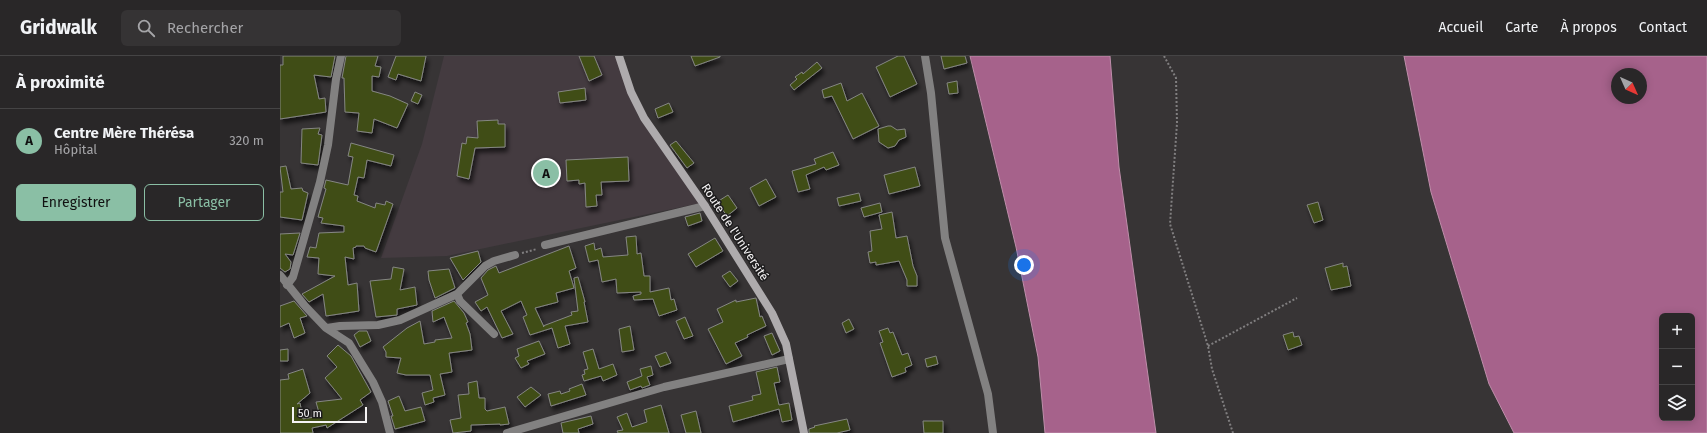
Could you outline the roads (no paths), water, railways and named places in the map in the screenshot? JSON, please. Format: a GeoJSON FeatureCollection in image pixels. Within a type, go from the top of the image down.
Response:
{"type":"FeatureCollection","features":[{"type":"Feature","properties":{"kind":"street"},"geometry":{"type":"LineString","coordinates":[[287,285],[293,277],[320,182],[328,145],[336,79],[341,56]]}},
{"type":"Feature","properties":{"kind":"street","name":"Route de l'Université"},"geometry":{"type":"LineString","coordinates":[[619,56],[631,92],[644,118],[705,206],[772,312],[786,344],[804,433]]}},
{"type":"Feature","properties":{"kind":"street"},"geometry":{"type":"LineString","coordinates":[[925,56],[931,93],[944,238],[988,394],[993,433]]}},
{"type":"Feature","properties":{"kind":"street"},"geometry":{"type":"LineString","coordinates":[[545,245],[705,206]]}},
{"type":"Feature","properties":{"kind":"street"},"geometry":{"type":"LineString","coordinates":[[327,328],[340,326],[378,325],[400,320],[457,294],[485,266],[494,261],[515,255]]}},
{"type":"Feature","properties":{"kind":"street"},"geometry":{"type":"LineString","coordinates":[[280,275],[304,306],[327,328],[349,343],[373,382],[382,402],[390,433]]}},
{"type":"Feature","properties":{"kind":"street"},"geometry":{"type":"LineString","coordinates":[[457,294],[460,301],[494,334]]}},
{"type":"Feature","properties":{"kind":"street"},"geometry":{"type":"LineString","coordinates":[[507,433],[664,388],[789,359]]}},
{"type":"Feature","properties":{"kind":"place","name":"Centre Mère Thérésa"},"geometry":{"type":"Point","coordinates":[546,173]}}]}
